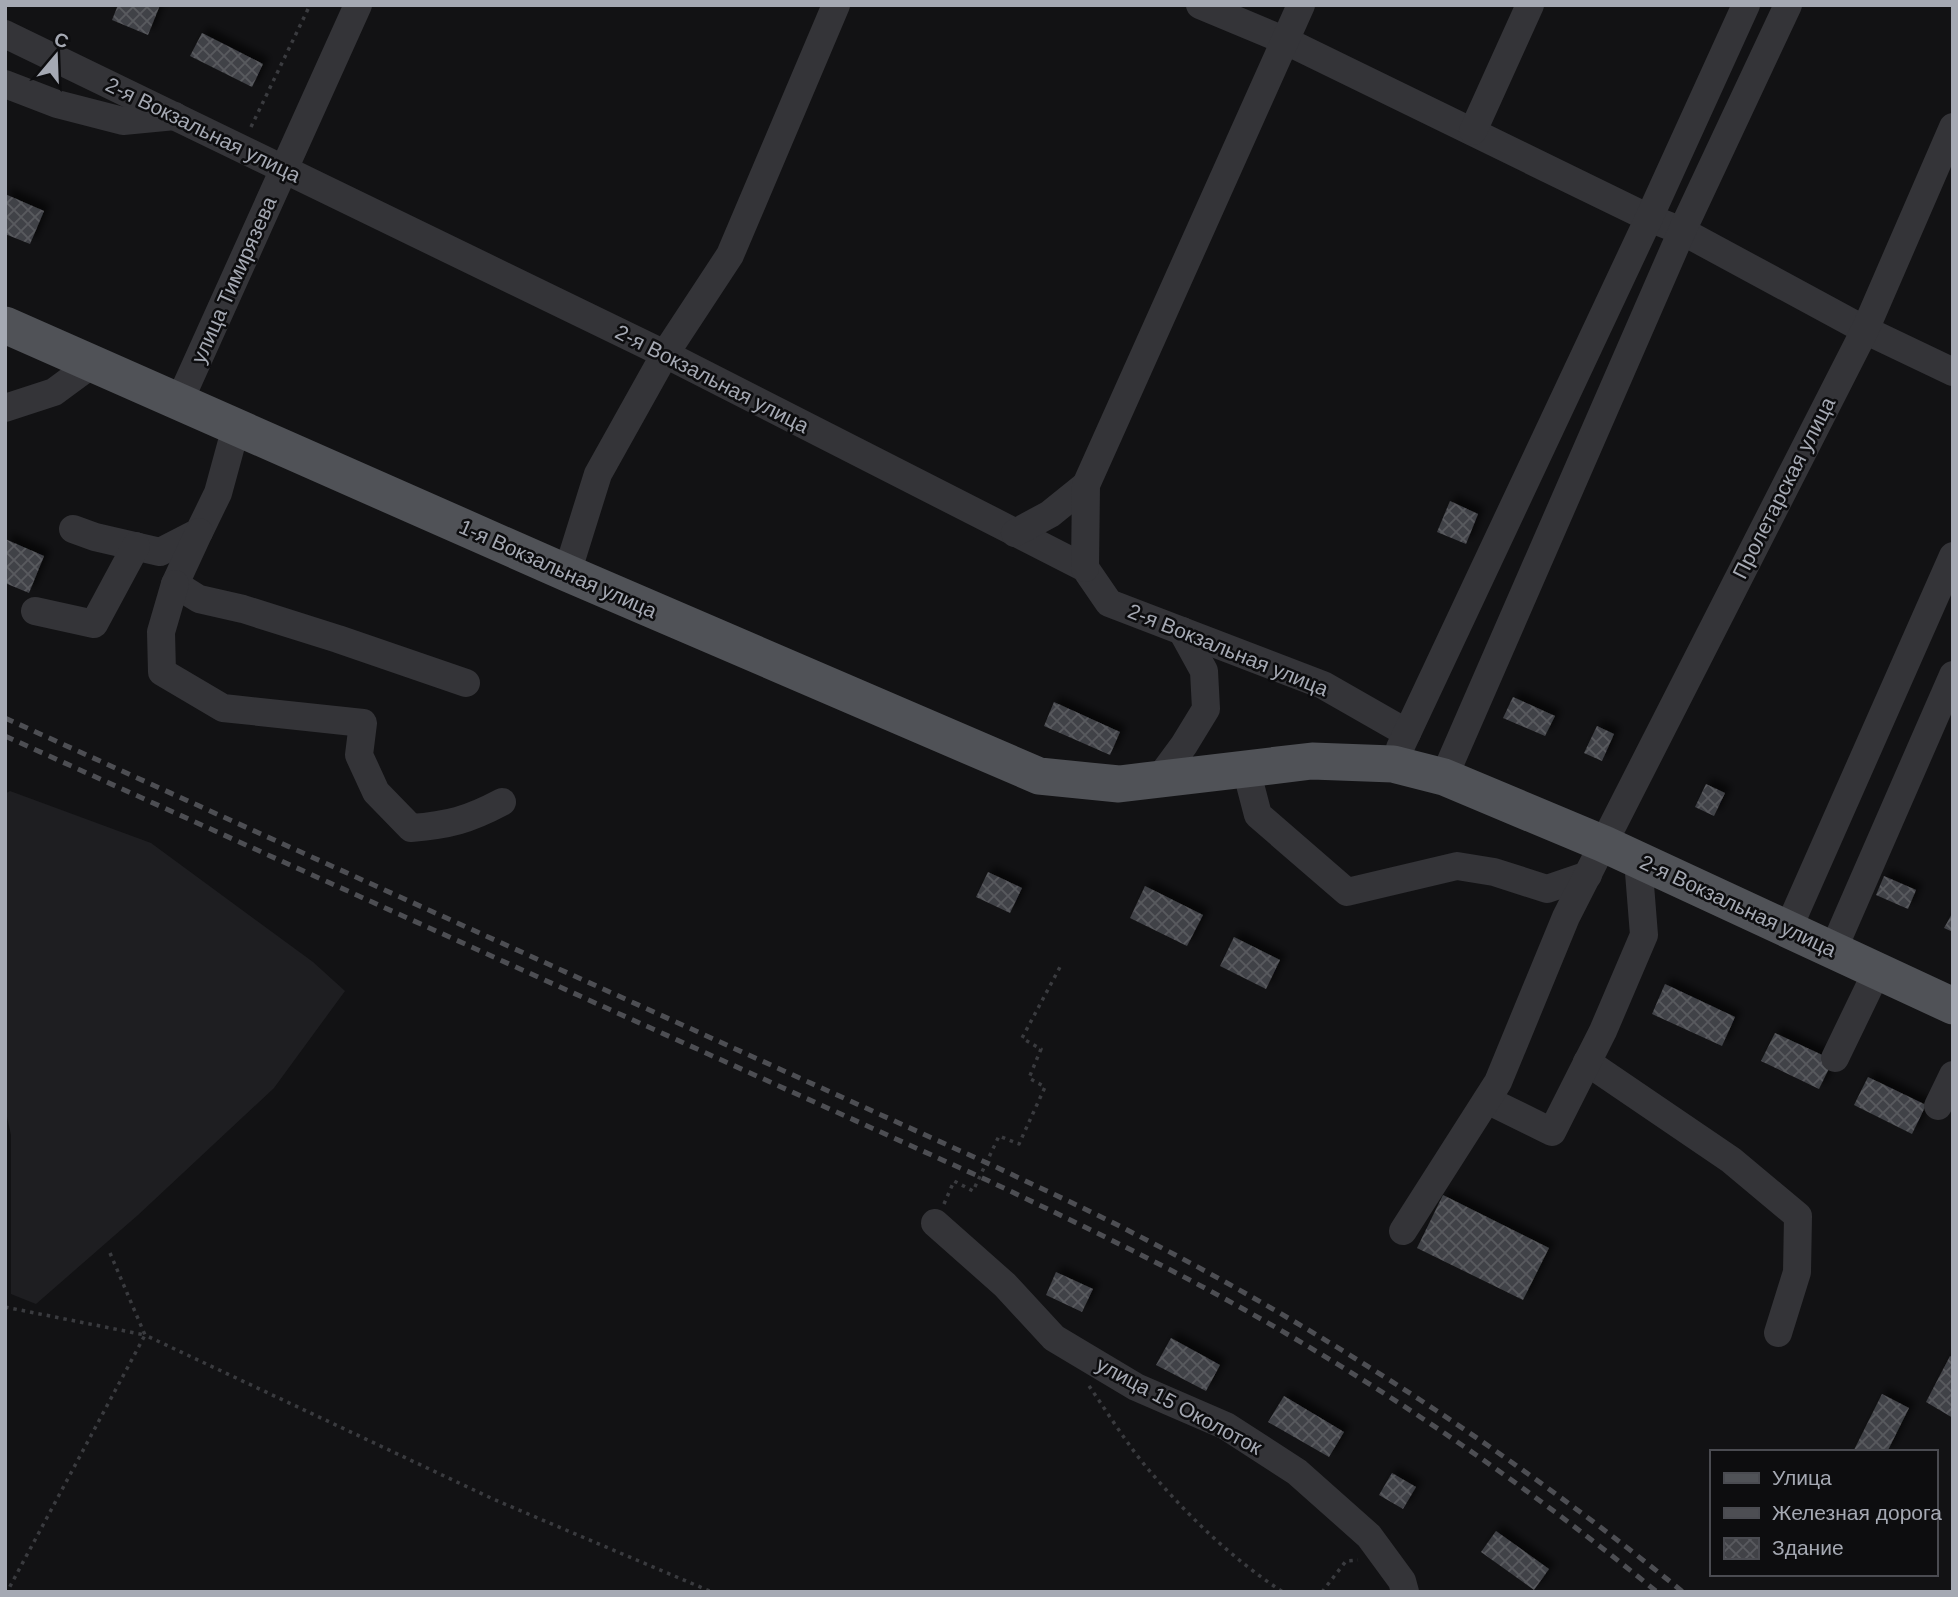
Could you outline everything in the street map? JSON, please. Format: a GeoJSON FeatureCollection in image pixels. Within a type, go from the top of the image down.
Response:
{"type":"FeatureCollection","features":[{"type":"Feature","properties":{"kind":"main road","name":"1-я Вокзальная улица"},"geometry":{"type":"LineString","coordinates":[[5,325],[566,573],[1040,776],[1119,784],[1246,769]]}},
{"type":"Feature","properties":{"kind":"main road","name":"2-я Вокзальная улица"},"geometry":{"type":"LineString","coordinates":[[1246,769],[1400,748],[1444,777],[1596,860],[1638,860],[1953,1006]]}},
{"type":"Feature","properties":{"kind":"street","name":"улица Тимирязева"},"geometry":{"type":"LineString","coordinates":[[179,402],[358,5]]}},
{"type":"Feature","properties":{"kind":"street"},"geometry":{"type":"LineString","coordinates":[[566,573],[598,474],[665,354],[730,255],[836,5]]}},
{"type":"Feature","properties":{"kind":"street"},"geometry":{"type":"LineString","coordinates":[[1200,5],[1286,41],[1649,218],[1682,231],[1864,330],[1953,372]]}},
{"type":"Feature","properties":{"kind":"street"},"geometry":{"type":"LineString","coordinates":[[1085,568],[1086,485],[1301,5]]}},
{"type":"Feature","properties":{"kind":"street"},"geometry":{"type":"LineString","coordinates":[[1473,131],[1530,5]]}},
{"type":"Feature","properties":{"kind":"street"},"geometry":{"type":"LineString","coordinates":[[1400,748],[1746,5]]}},
{"type":"Feature","properties":{"kind":"street"},"geometry":{"type":"LineString","coordinates":[[1444,777],[1682,231],[1788,5]]}},
{"type":"Feature","properties":{"kind":"street","name":"2-я Вокзальная улица"},"geometry":{"type":"LineString","coordinates":[[5,34],[665,354],[1085,568],[1109,603],[1323,685],[1400,748]]}},
{"type":"Feature","properties":{"kind":"street"},"geometry":{"type":"LineString","coordinates":[[5,84],[57,104],[124,121],[176,116]]}},
{"type":"Feature","properties":{"kind":"street","name":"Пролетарская улица"},"geometry":{"type":"LineString","coordinates":[[1404,1231],[1498,1082],[1566,916],[1864,330],[1953,127]]}},
{"type":"Feature","properties":{"kind":"street"},"geometry":{"type":"LineString","coordinates":[[5,408],[54,392],[92,364]]}},
{"type":"Feature","properties":{"kind":"street"},"geometry":{"type":"LineString","coordinates":[[236,427],[218,493],[175,584],[161,632],[162,672],[223,708],[363,723],[359,755],[376,792],[411,828],[447,825],[475,816],[502,802]]}},
{"type":"Feature","properties":{"kind":"street"},"geometry":{"type":"LineString","coordinates":[[1014,533],[1050,514],[1086,485]]}},
{"type":"Feature","properties":{"kind":"street"},"geometry":{"type":"LineString","coordinates":[[73,529],[160,552],[199,532]]}},
{"type":"Feature","properties":{"kind":"street"},"geometry":{"type":"LineString","coordinates":[[34,611],[94,624],[136,546]]}},
{"type":"Feature","properties":{"kind":"street"},"geometry":{"type":"LineString","coordinates":[[1788,929],[1953,556]]}},
{"type":"Feature","properties":{"kind":"street"},"geometry":{"type":"LineString","coordinates":[[175,584],[199,599],[267,617],[466,683]]}},
{"type":"Feature","properties":{"kind":"street"},"geometry":{"type":"LineString","coordinates":[[1159,779],[1206,709],[1204,671],[1182,631]]}},
{"type":"Feature","properties":{"kind":"street"},"geometry":{"type":"LineString","coordinates":[[1833,950],[1953,675]]}},
{"type":"Feature","properties":{"kind":"street"},"geometry":{"type":"LineString","coordinates":[[1246,769],[1258,815],[1347,892],[1457,866],[1494,872],[1548,889],[1596,860]]}},
{"type":"Feature","properties":{"kind":"street"},"geometry":{"type":"LineString","coordinates":[[1487,1100],[1552,1132],[1644,935],[1638,860]]}},
{"type":"Feature","properties":{"kind":"street"},"geometry":{"type":"LineString","coordinates":[[1835,1058],[1877,971]]}},
{"type":"Feature","properties":{"kind":"street"},"geometry":{"type":"LineString","coordinates":[[1587,1062],[1731,1160],[1798,1216],[1797,1272],[1778,1334]]}},
{"type":"Feature","properties":{"kind":"street"},"geometry":{"type":"LineString","coordinates":[[1938,1106],[1953,1074]]}},
{"type":"Feature","properties":{"kind":"street","name":"улица 15 Околоток"},"geometry":{"type":"LineString","coordinates":[[935,1223],[1004,1285],[1054,1338],[1136,1387],[1226,1426],[1297,1472],[1369,1536],[1402,1581],[1405,1592]]}},
{"type":"Feature","properties":{"kind":"path"},"geometry":{"type":"LineString","coordinates":[[240,148],[310,5]]}},
{"type":"Feature","properties":{"kind":"path"},"geometry":{"type":"LineString","coordinates":[[935,1223],[954,1181],[974,1191],[999,1136],[1019,1144],[1045,1087],[1029,1078],[1041,1049],[1022,1038],[1059,967]]}},
{"type":"Feature","properties":{"kind":"path"},"geometry":{"type":"LineString","coordinates":[[110,1253],[145,1335]]}},
{"type":"Feature","properties":{"kind":"path"},"geometry":{"type":"LineString","coordinates":[[5,1307],[145,1335],[493,1499],[712,1592]]}},
{"type":"Feature","properties":{"kind":"path"},"geometry":{"type":"LineString","coordinates":[[8,1592],[145,1335]]}},
{"type":"Feature","properties":{"kind":"path"},"geometry":{"type":"LineString","coordinates":[[1085,1381],[1146,1467],[1184,1508],[1252,1572],[1283,1592]]}},
{"type":"Feature","properties":{"kind":"path"},"geometry":{"type":"LineString","coordinates":[[1322,1592],[1346,1561],[1363,1559],[1388,1563]]}},
{"type":"Feature","properties":{"kind":"shaded area"},"geometry":{"type":"Polygon","coordinates":[[[10,791],[151,843],[313,962],[345,991],[274,1088],[138,1215],[36,1304],[11,1294],[11,1135],[5,1108],[5,794],[10,791]]]}},
{"type":"Feature","properties":{"kind":"building"},"geometry":{"type":"Polygon","coordinates":[[[118,5],[160,5],[148,35],[112,20],[118,5]]]}},
{"type":"Feature","properties":{"kind":"building"},"geometry":{"type":"Polygon","coordinates":[[[202,33],[263,64],[252,87],[190,56],[202,33]]]}},
{"type":"Feature","properties":{"kind":"building"},"geometry":{"type":"Polygon","coordinates":[[[5,194],[44,211],[30,244],[5,234],[5,194]]]}},
{"type":"Feature","properties":{"kind":"building"},"geometry":{"type":"Polygon","coordinates":[[[1450,501],[1478,514],[1466,544],[1437,532],[1450,501]]]}},
{"type":"Feature","properties":{"kind":"building"},"geometry":{"type":"Polygon","coordinates":[[[5,539],[44,556],[29,593],[5,583],[5,539]]]}},
{"type":"Feature","properties":{"kind":"building"},"geometry":{"type":"Polygon","coordinates":[[[1513,697],[1555,716],[1545,736],[1503,718],[1513,697]]]}},
{"type":"Feature","properties":{"kind":"building"},"geometry":{"type":"Polygon","coordinates":[[[1054,702],[1120,732],[1110,755],[1044,726],[1054,702]]]}},
{"type":"Feature","properties":{"kind":"building"},"geometry":{"type":"Polygon","coordinates":[[[1597,726],[1614,734],[1602,761],[1584,753],[1597,726]]]}},
{"type":"Feature","properties":{"kind":"building"},"geometry":{"type":"Polygon","coordinates":[[[1706,784],[1725,793],[1714,816],[1695,807],[1706,784]]]}},
{"type":"Feature","properties":{"kind":"building"},"geometry":{"type":"Polygon","coordinates":[[[988,872],[1022,888],[1010,913],[976,897],[988,872]]]}},
{"type":"Feature","properties":{"kind":"building"},"geometry":{"type":"Polygon","coordinates":[[[1884,876],[1916,890],[1908,909],[1876,895],[1884,876]]]}},
{"type":"Feature","properties":{"kind":"building"},"geometry":{"type":"Polygon","coordinates":[[[1145,886],[1203,915],[1187,946],[1130,918],[1145,886]]]}},
{"type":"Feature","properties":{"kind":"building"},"geometry":{"type":"Polygon","coordinates":[[[1953,912],[1953,932],[1944,928],[1953,912]]]}},
{"type":"Feature","properties":{"kind":"building"},"geometry":{"type":"Polygon","coordinates":[[[1234,937],[1280,960],[1266,989],[1220,966],[1234,937]]]}},
{"type":"Feature","properties":{"kind":"building"},"geometry":{"type":"Polygon","coordinates":[[[1665,984],[1735,1017],[1722,1046],[1652,1014],[1665,984]]]}},
{"type":"Feature","properties":{"kind":"building"},"geometry":{"type":"Polygon","coordinates":[[[1775,1033],[1833,1060],[1819,1089],[1761,1061],[1775,1033]]]}},
{"type":"Feature","properties":{"kind":"building"},"geometry":{"type":"Polygon","coordinates":[[[1868,1077],[1926,1105],[1912,1134],[1854,1105],[1868,1077]]]}},
{"type":"Feature","properties":{"kind":"building"},"geometry":{"type":"Polygon","coordinates":[[[1443,1195],[1549,1248],[1523,1300],[1417,1248],[1443,1195]]]}},
{"type":"Feature","properties":{"kind":"building"},"geometry":{"type":"Polygon","coordinates":[[[1056,1272],[1093,1289],[1082,1312],[1046,1295],[1056,1272]]]}},
{"type":"Feature","properties":{"kind":"building"},"geometry":{"type":"Polygon","coordinates":[[[1171,1338],[1220,1365],[1206,1391],[1156,1365],[1171,1338]]]}},
{"type":"Feature","properties":{"kind":"building"},"geometry":{"type":"Polygon","coordinates":[[[1950,1356],[1953,1358],[1953,1418],[1926,1402],[1950,1356]]]}},
{"type":"Feature","properties":{"kind":"building"},"geometry":{"type":"Polygon","coordinates":[[[1882,1394],[1909,1408],[1888,1450],[1854,1450],[1882,1394]]]}},
{"type":"Feature","properties":{"kind":"building"},"geometry":{"type":"Polygon","coordinates":[[[1284,1396],[1344,1432],[1329,1457],[1268,1422],[1284,1396]]]}},
{"type":"Feature","properties":{"kind":"building"},"geometry":{"type":"Polygon","coordinates":[[[1392,1473],[1416,1487],[1403,1509],[1379,1495],[1392,1473]]]}},
{"type":"Feature","properties":{"kind":"building"},"geometry":{"type":"Polygon","coordinates":[[[1496,1531],[1549,1569],[1534,1590],[1481,1552],[1496,1531]]]}},
{"type":"Feature","properties":{"kind":"railway"},"geometry":{"type":"LineString","coordinates":[[5,718],[996,1167],[1135,1234],[1279,1312],[1418,1399],[1553,1492],[1683,1592]]}},
{"type":"Feature","properties":{"kind":"railway"},"geometry":{"type":"LineString","coordinates":[[5,736],[989,1181],[1182,1276],[1299,1341],[1405,1407],[1509,1478],[1657,1592]]}}]}
